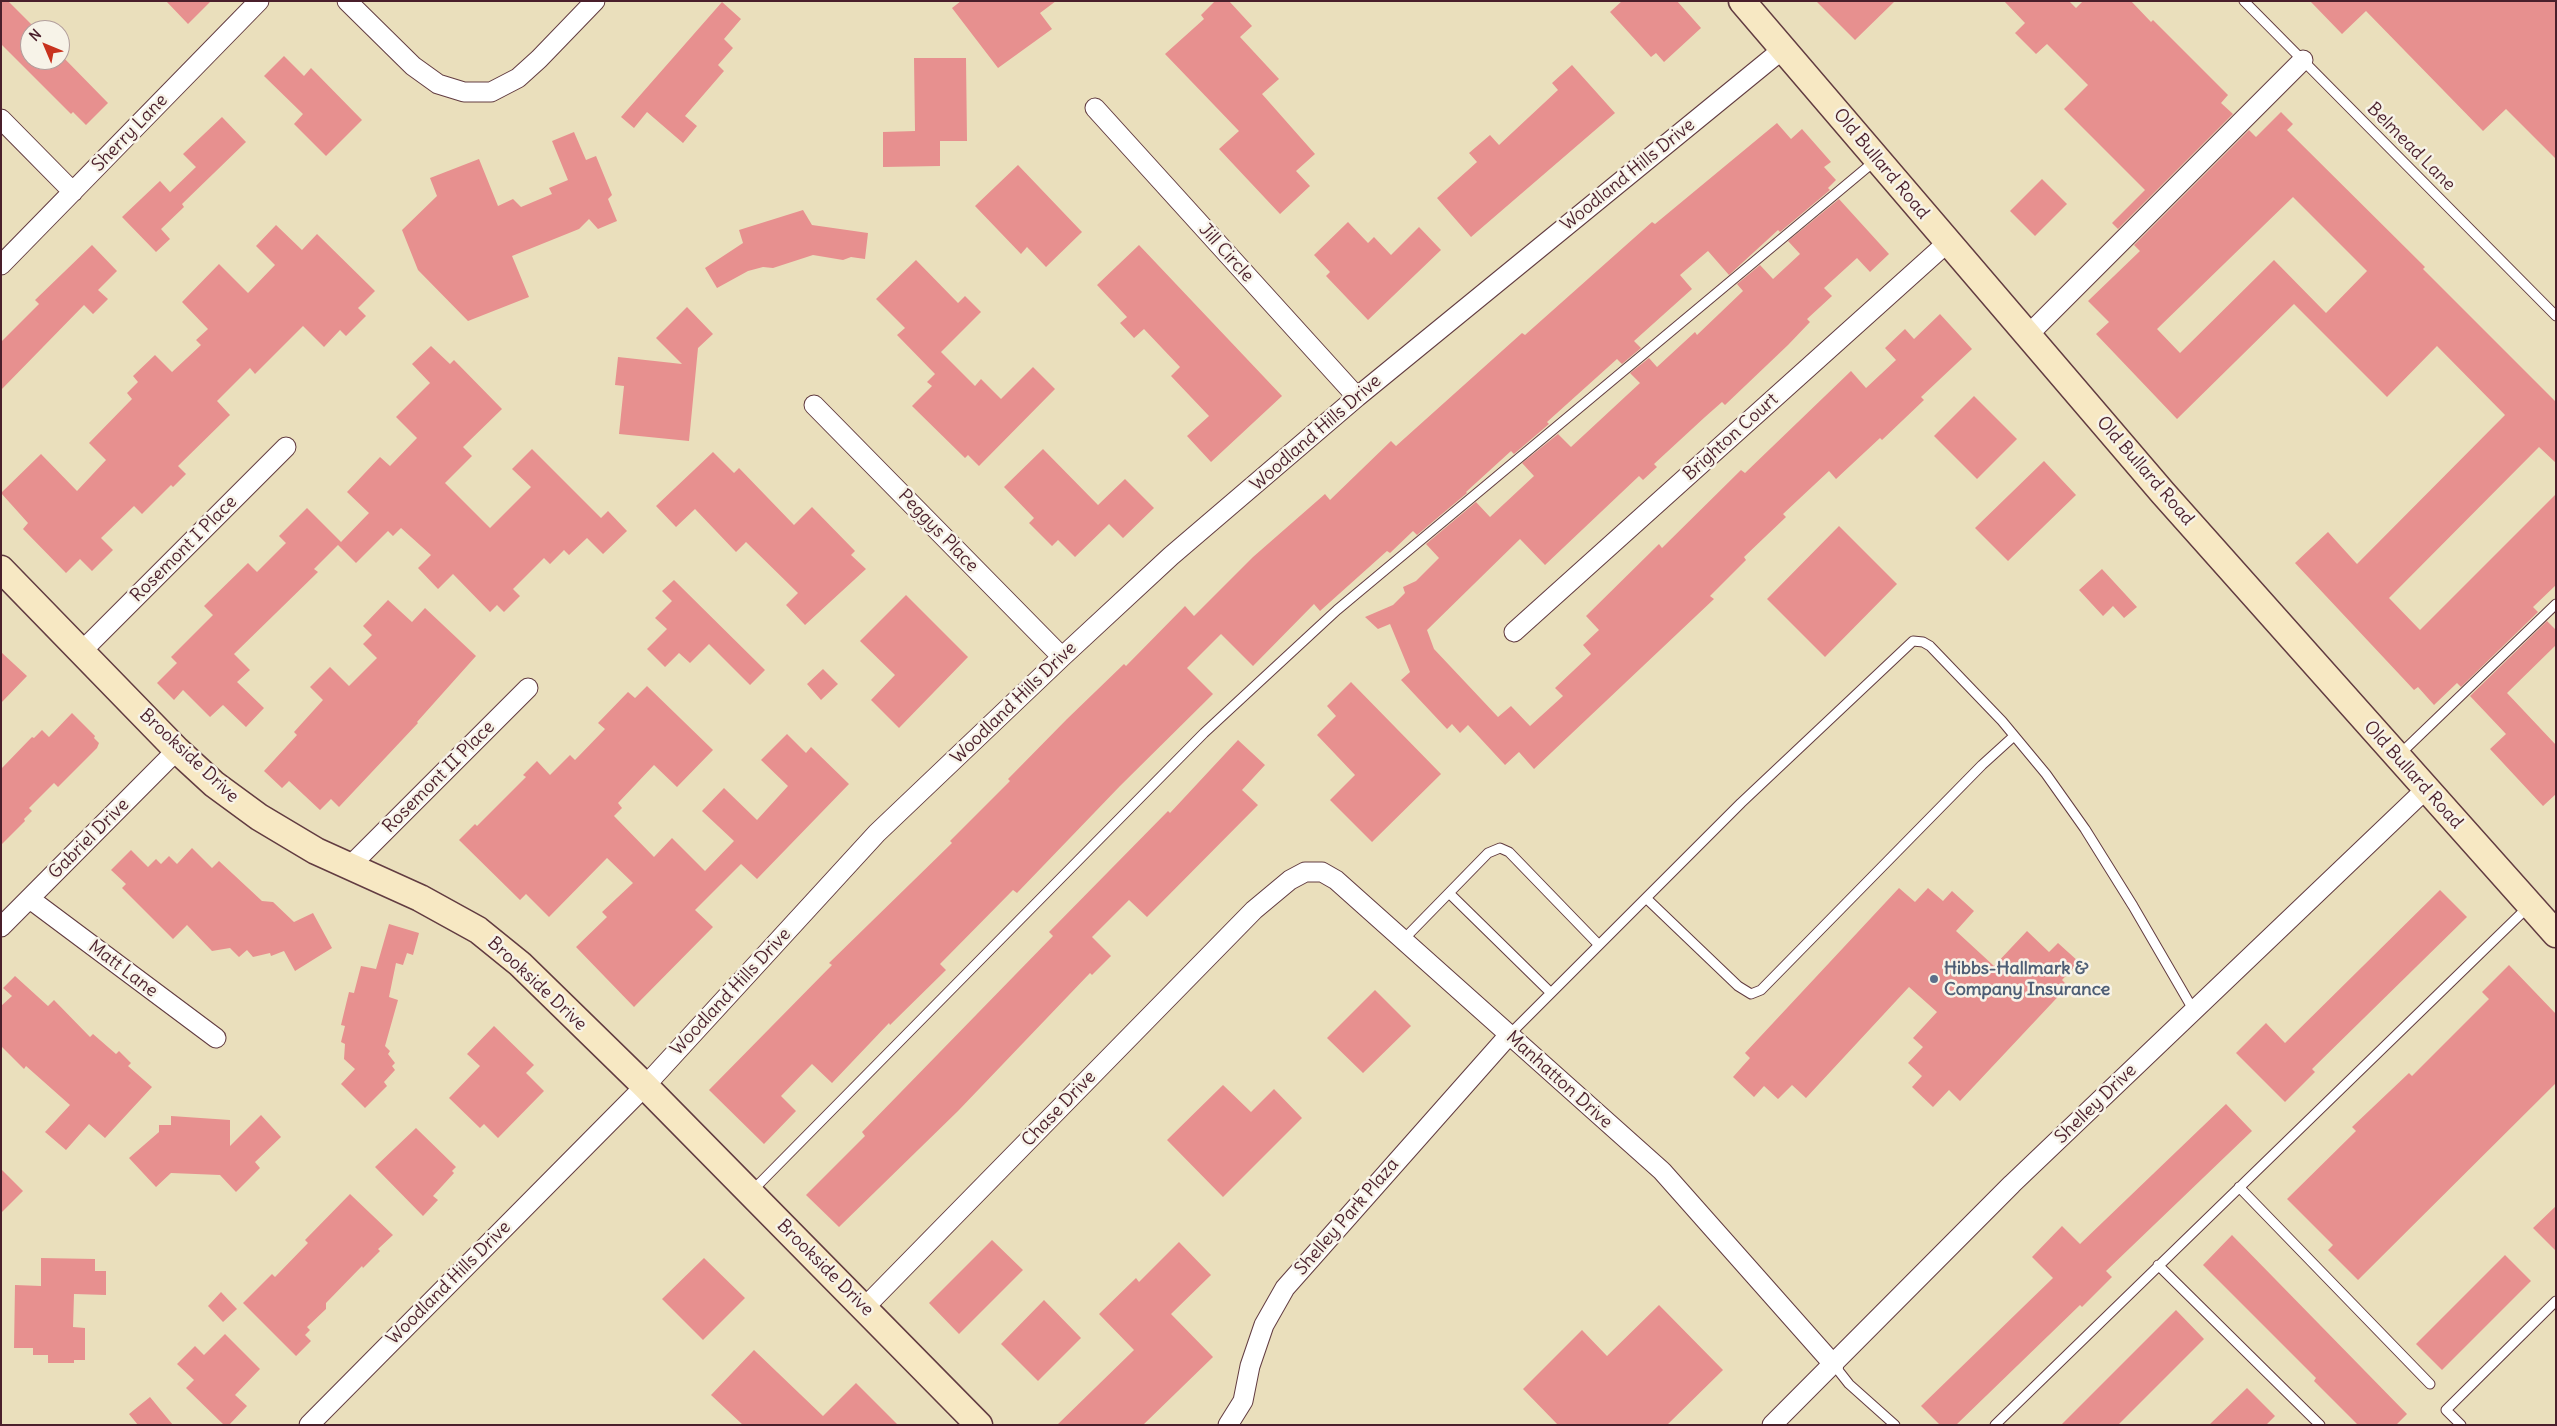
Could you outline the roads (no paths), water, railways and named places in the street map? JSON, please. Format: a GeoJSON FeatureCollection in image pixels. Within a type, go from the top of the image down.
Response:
{"type":"FeatureCollection","features":[{"type":"Feature","properties":{"kind":"street","name":"Sherry Lane"},"geometry":{"type":"LineString","coordinates":[[1,265],[260,1]]}},
{"type":"Feature","properties":{"kind":"street"},"geometry":{"type":"LineString","coordinates":[[347,1],[413,66],[438,84],[464,92],[491,92],[518,78],[532,66],[595,1]]}},
{"type":"Feature","properties":{"kind":"street","name":"Old Bullard Road"},"geometry":{"type":"LineString","coordinates":[[1742,1],[2163,493],[2556,934]]}},
{"type":"Feature","properties":{"kind":"street","name":"Woodland Hills Drive"},"geometry":{"type":"LineString","coordinates":[[309,1425],[644,1086],[877,833],[1062,657],[1171,556],[1357,397],[1783,49]]}},
{"type":"Feature","properties":{"kind":"street"},"geometry":{"type":"LineString","coordinates":[[2028,335],[2303,60]]}},
{"type":"Feature","properties":{"kind":"street","name":"Jill Circle"},"geometry":{"type":"LineString","coordinates":[[1095,108],[1357,397]]}},
{"type":"Feature","properties":{"kind":"street"},"geometry":{"type":"LineString","coordinates":[[1,119],[73,192]]}},
{"type":"Feature","properties":{"kind":"street","name":"Brighton Court"},"geometry":{"type":"LineString","coordinates":[[1514,632],[1948,242]]}},
{"type":"Feature","properties":{"kind":"street","name":"Peggys Place"},"geometry":{"type":"LineString","coordinates":[[814,405],[1062,657]]}},
{"type":"Feature","properties":{"kind":"street","name":"Rosemont I Place"},"geometry":{"type":"LineString","coordinates":[[82,652],[286,447]]}},
{"type":"Feature","properties":{"kind":"street","name":"Brookside Drive"},"geometry":{"type":"LineString","coordinates":[[1,569],[177,750],[214,784],[259,818],[316,851],[420,898],[478,930],[520,964],[750,1192],[979,1425]]}},
{"type":"Feature","properties":{"kind":"street","name":"Rosemont II Place"},"geometry":{"type":"LineString","coordinates":[[350,866],[528,688]]}},
{"type":"Feature","properties":{"kind":"street","name":"Gabriel Drive"},"geometry":{"type":"LineString","coordinates":[[1,927],[177,750]]}},
{"type":"Feature","properties":{"kind":"street","name":"Shelley Drive"},"geometry":{"type":"LineString","coordinates":[[1772,1425],[1834,1365],[2012,1184],[2426,789]]}},
{"type":"Feature","properties":{"kind":"street","name":"Manhatton Drive"},"geometry":{"type":"LineString","coordinates":[[1254,910],[1290,880],[1305,872],[1322,872],[1336,880],[1662,1171],[1834,1365]]}},
{"type":"Feature","properties":{"kind":"street","name":"Matt Lane"},"geometry":{"type":"LineString","coordinates":[[30,899],[216,1038]]}},
{"type":"Feature","properties":{"kind":"street","name":"Chase Drive"},"geometry":{"type":"LineString","coordinates":[[864,1308],[1254,910]]}},
{"type":"Feature","properties":{"kind":"street","name":"Shelley Park Plaza"},"geometry":{"type":"LineString","coordinates":[[1228,1425],[1243,1401],[1250,1366],[1264,1325],[1285,1288],[1509,1034]]}},
{"type":"Feature","properties":{"kind":"lane","name":"Belmead Lane"},"geometry":{"type":"LineString","coordinates":[[2244,1],[2556,316]]}},
{"type":"Feature","properties":{"kind":"lane"},"geometry":{"type":"LineString","coordinates":[[750,1192],[1204,733],[1337,610],[1877,159]]}},
{"type":"Feature","properties":{"kind":"lane"},"geometry":{"type":"LineString","coordinates":[[2397,756],[2556,604]]}},
{"type":"Feature","properties":{"kind":"lane"},"geometry":{"type":"LineString","coordinates":[[1509,1034],[1741,803],[1913,641],[1923,642],[1930,646],[2014,736],[2046,774],[2085,830],[2194,1011]]}},
{"type":"Feature","properties":{"kind":"lane"},"geometry":{"type":"LineString","coordinates":[[1646,898],[1738,986],[1751,994],[1761,990],[1982,764],[2014,736]]}},
{"type":"Feature","properties":{"kind":"lane"},"geometry":{"type":"LineString","coordinates":[[1403,940],[1488,853],[1500,848],[1509,852],[1599,945]]}},
{"type":"Feature","properties":{"kind":"lane"},"geometry":{"type":"LineString","coordinates":[[1449,893],[1550,993]]}},
{"type":"Feature","properties":{"kind":"lane"},"geometry":{"type":"LineString","coordinates":[[1995,1425],[2530,905]]}},
{"type":"Feature","properties":{"kind":"lane"},"geometry":{"type":"LineString","coordinates":[[2239,1187],[2430,1384]]}},
{"type":"Feature","properties":{"kind":"lane"},"geometry":{"type":"LineString","coordinates":[[2158,1265],[2320,1425]]}},
{"type":"Feature","properties":{"kind":"lane"},"geometry":{"type":"LineString","coordinates":[[2461,1425],[2446,1410],[2556,1301]]}},
{"type":"Feature","properties":{"kind":"lane"},"geometry":{"type":"LineString","coordinates":[[1834,1365],[1849,1384],[1895,1425]]}},
{"type":"Feature","properties":{"kind":"place","name":"Hibbs-Hallmark & Company Insurance"},"geometry":{"type":"Point","coordinates":[1934,979]}}]}
